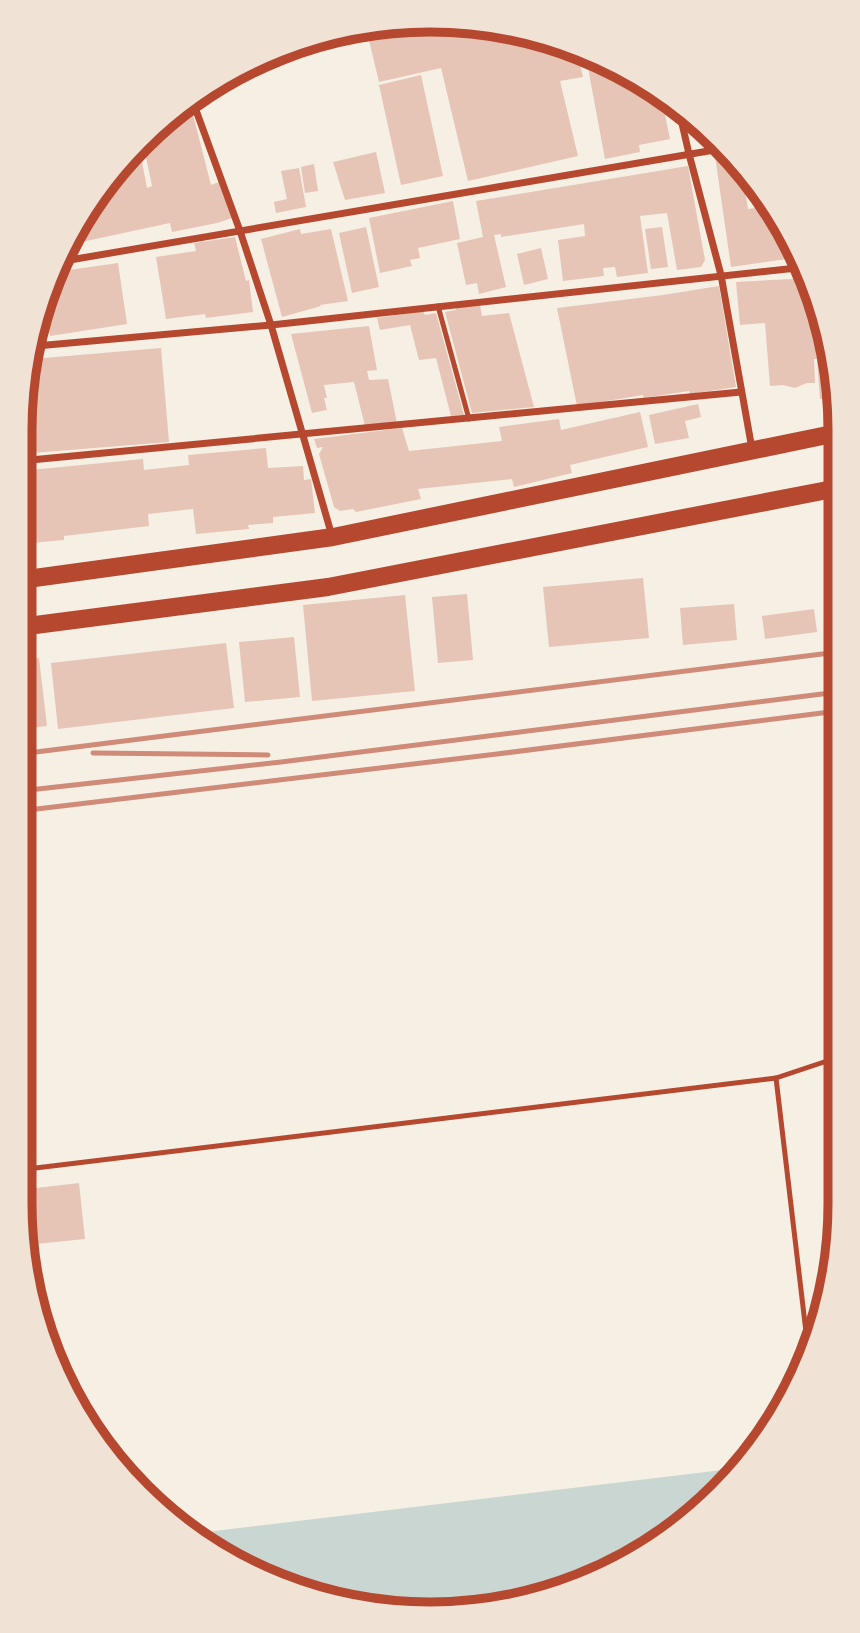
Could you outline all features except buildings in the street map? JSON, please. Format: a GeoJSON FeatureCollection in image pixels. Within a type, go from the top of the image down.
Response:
{"type":"FeatureCollection","features":[{"type":"Feature","properties":{"kind":"main road"},"geometry":{"type":"LineString","coordinates":[[32,578],[333,537],[828,435]]}},
{"type":"Feature","properties":{"kind":"main road"},"geometry":{"type":"LineString","coordinates":[[32,624],[328,587],[828,490]]}},
{"type":"Feature","properties":{"kind":"street"},"geometry":{"type":"LineString","coordinates":[[195,108],[271,325],[333,537]]}},
{"type":"Feature","properties":{"kind":"street"},"geometry":{"type":"LineString","coordinates":[[681,121],[721,275],[752,449]]}},
{"type":"Feature","properties":{"kind":"street"},"geometry":{"type":"LineString","coordinates":[[70,260],[714,150]]}},
{"type":"Feature","properties":{"kind":"street"},"geometry":{"type":"LineString","coordinates":[[41,346],[271,325],[793,268]]}},
{"type":"Feature","properties":{"kind":"street"},"geometry":{"type":"LineString","coordinates":[[32,460],[741,392]]}},
{"type":"Feature","properties":{"kind":"lane"},"geometry":{"type":"LineString","coordinates":[[438,306],[469,419]]}},
{"type":"Feature","properties":{"kind":"lane"},"geometry":{"type":"LineString","coordinates":[[32,1168],[776,1078],[828,1061]]}},
{"type":"Feature","properties":{"kind":"lane"},"geometry":{"type":"LineString","coordinates":[[776,1078],[806,1333]]}},
{"type":"Feature","properties":{"kind":"shaded area"},"geometry":{"type":"Polygon","coordinates":[[[727,1469],[693,1503],[629,1548],[558,1580],[482,1598],[430,1602],[352,1594],[278,1571],[231,1548],[206,1532],[727,1469]]]}},
{"type":"Feature","properties":{"kind":"railway"},"geometry":{"type":"LineString","coordinates":[[32,753],[828,653]]}},
{"type":"Feature","properties":{"kind":"railway"},"geometry":{"type":"LineString","coordinates":[[32,790],[281,762],[828,693]]}},
{"type":"Feature","properties":{"kind":"railway"},"geometry":{"type":"LineString","coordinates":[[32,810],[828,712]]}},
{"type":"Feature","properties":{"kind":"railway"},"geometry":{"type":"LineString","coordinates":[[93,753],[268,755]]}}]}
